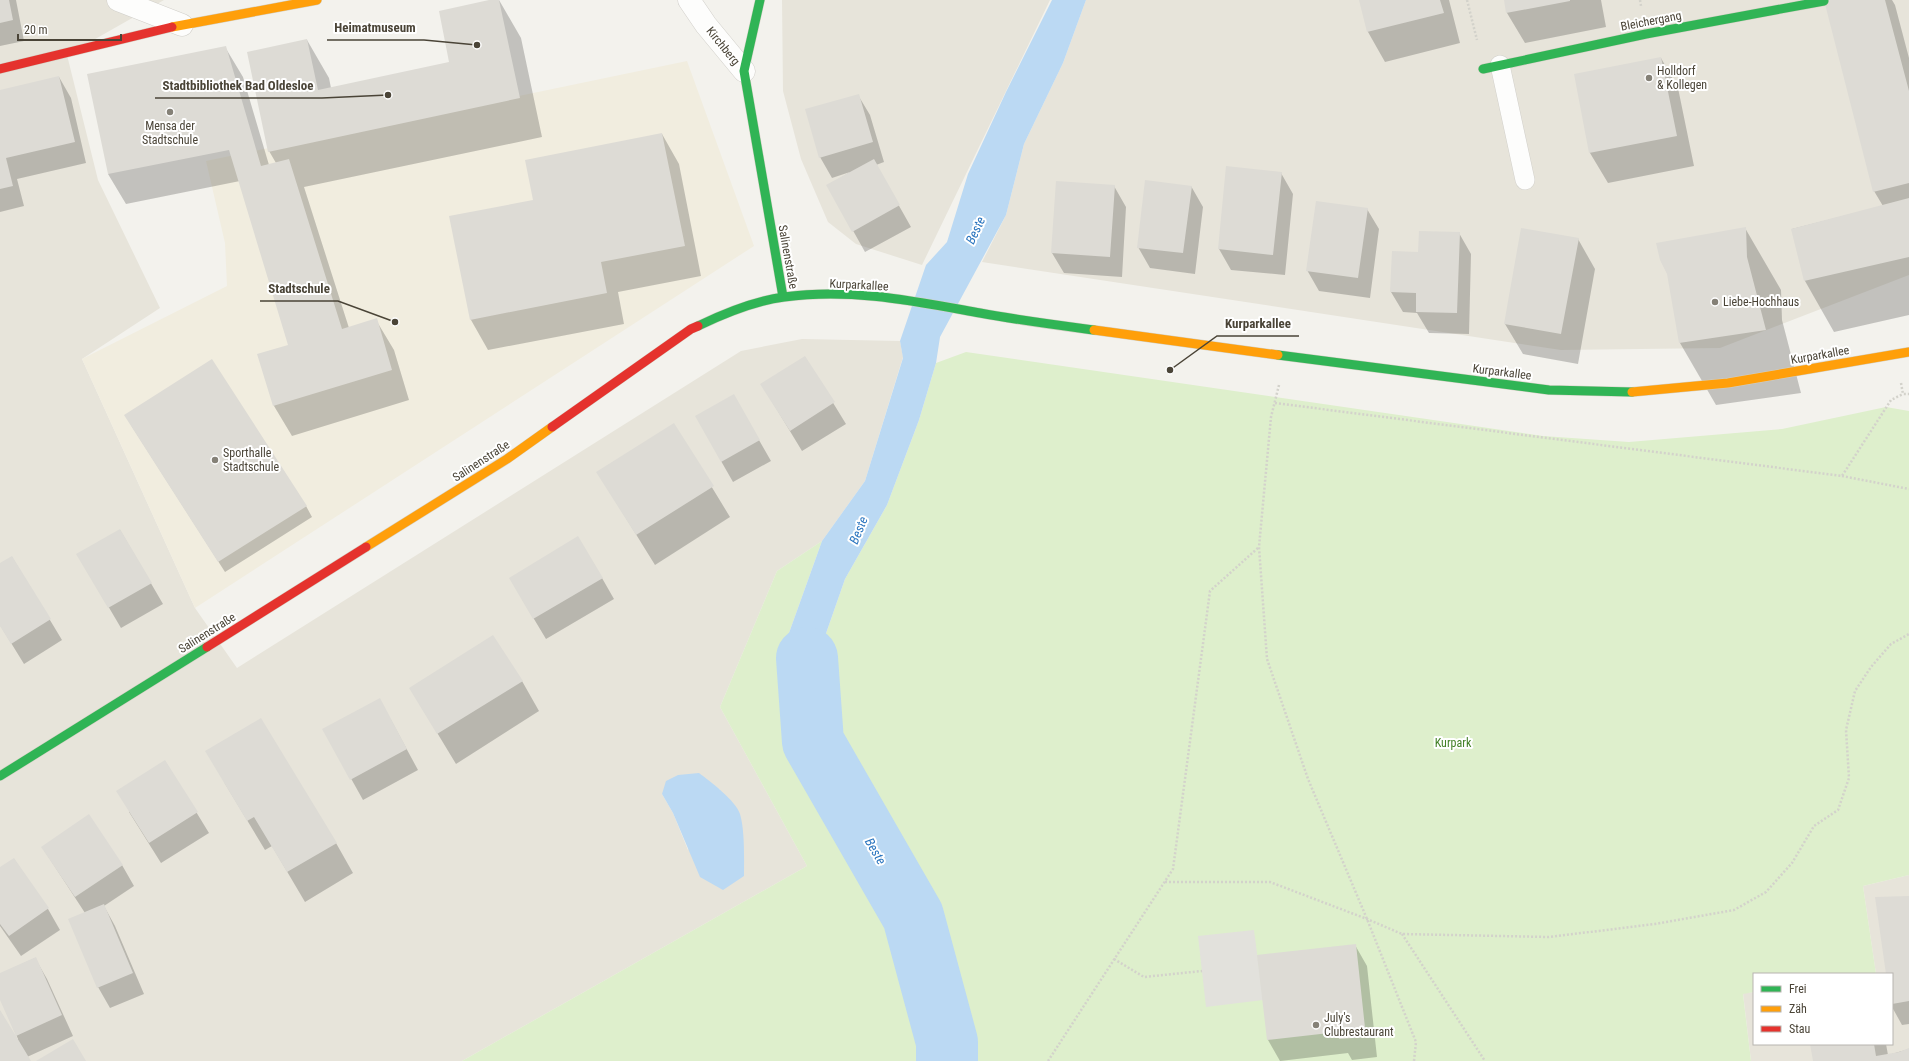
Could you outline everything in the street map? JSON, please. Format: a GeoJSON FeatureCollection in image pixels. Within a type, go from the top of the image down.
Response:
{"type":"FeatureCollection","features":[{"type":"Feature","properties":{"kind":"street"},"geometry":{"type":"LineString","coordinates":[[118,0],[182,25]]}},
{"type":"Feature","properties":{"kind":"street"},"geometry":{"type":"LineString","coordinates":[[0,69],[182,25],[317,0]]}},
{"type":"Feature","properties":{"kind":"street","name":"Kirchberg"},"geometry":{"type":"LineString","coordinates":[[689,0],[706,25],[744,71]]}},
{"type":"Feature","properties":{"kind":"street","name":"Kirchberg"},"geometry":{"type":"LineString","coordinates":[[744,71],[747,48],[756,24],[760,0]]}},
{"type":"Feature","properties":{"kind":"street","name":"Bleichergang"},"geometry":{"type":"LineString","coordinates":[[1492,67],[1646,34],[1824,1]]}},
{"type":"Feature","properties":{"kind":"street","name":"Salinenstraße"},"geometry":{"type":"LineString","coordinates":[[0,776],[507,459],[691,329],[734,309],[783,297],[744,71]]}},
{"type":"Feature","properties":{"kind":"street","name":"Kurparkallee"},"geometry":{"type":"LineString","coordinates":[[783,297],[840,294],[882,296],[1173,342],[1549,390],[1627,392],[1728,383],[1909,352]]}},
{"type":"Feature","properties":{"kind":"lane"},"geometry":{"type":"LineString","coordinates":[[1492,67],[1525,180]]}},
{"type":"Feature","properties":{"kind":"path"},"geometry":{"type":"LineString","coordinates":[[1467,0],[1492,67]]}},
{"type":"Feature","properties":{"kind":"path"},"geometry":{"type":"LineString","coordinates":[[1285,356],[1270,424],[1259,546],[1267,660],[1308,779],[1367,919],[1416,1042],[1414,1061]]}},
{"type":"Feature","properties":{"kind":"path"},"geometry":{"type":"LineString","coordinates":[[1842,476],[1891,400],[1903,394]]}},
{"type":"Feature","properties":{"kind":"path"},"geometry":{"type":"LineString","coordinates":[[1274,403],[1842,476],[1909,489]]}},
{"type":"Feature","properties":{"kind":"path"},"geometry":{"type":"LineString","coordinates":[[1048,1061],[1173,869],[1210,591],[1259,546]]}},
{"type":"Feature","properties":{"kind":"path"},"geometry":{"type":"LineString","coordinates":[[1165,882],[1270,882],[1402,934],[1549,937],[1655,924],[1734,910],[1766,892],[1792,863],[1814,826],[1838,810],[1849,778],[1846,730],[1855,691],[1871,668],[1891,644],[1909,634]]}},
{"type":"Feature","properties":{"kind":"path"},"geometry":{"type":"LineString","coordinates":[[1402,934],[1485,1061]]}},
{"type":"Feature","properties":{"kind":"path"},"geometry":{"type":"LineString","coordinates":[[1114,959],[1144,977],[1202,971]]}},
{"type":"Feature","properties":{"kind":"shaded area"},"geometry":{"type":"Polygon","coordinates":[[[0,0],[164,0],[67,55],[98,180],[160,308],[82,359],[195,608],[237,668],[741,351],[802,339],[900,341],[903,357],[865,481],[822,541],[777,571],[720,707],[807,866],[462,1061],[0,1061],[0,0]],[[720,789],[662,794],[673,813],[688,850],[720,789]]]}},
{"type":"Feature","properties":{"kind":"shaded area"},"geometry":{"type":"Polygon","coordinates":[[[782,0],[1050,0],[922,265],[856,244],[828,222],[801,159],[783,91],[782,0]]]}},
{"type":"Feature","properties":{"kind":"shaded area"},"geometry":{"type":"Polygon","coordinates":[[[1086,0],[1909,0],[1909,275],[1720,348],[1561,350],[982,262],[1006,215],[1024,144],[1063,63],[1086,0]]]}},
{"type":"Feature","properties":{"kind":"shaded area"},"geometry":{"type":"Polygon","coordinates":[[[687,61],[754,246],[195,608],[82,359],[227,286],[225,243],[206,161],[687,61]]]}},
{"type":"Feature","properties":{"kind":"shaded area"},"geometry":{"type":"Polygon","coordinates":[[[1909,875],[1909,1061],[1751,1061],[1743,993],[1753,992],[1753,1045],[1893,1045],[1893,973],[1876,973],[1863,886],[1909,875]]]}},
{"type":"Feature","properties":{"kind":"shaded area"},"geometry":{"type":"Polygon","coordinates":[[[1254,930],[1263,1000],[1206,1007],[1198,936],[1254,930]]]}},
{"type":"Feature","properties":{"kind":"green space","name":"Kurpark"},"geometry":{"type":"Polygon","coordinates":[[[966,352],[1543,436],[1629,442],[1782,429],[1886,407],[1909,411],[1909,875],[1863,886],[1876,973],[1753,973],[1753,992],[1743,994],[1751,1061],[462,1061],[807,866],[720,707],[777,571],[822,541],[789,633],[813,742],[816,662],[845,579],[887,505],[919,420],[936,363],[966,352]]]}},
{"type":"Feature","properties":{"kind":"water"},"geometry":{"type":"Polygon","coordinates":[[[1052,0],[1086,0],[1063,63],[1024,144],[1006,215],[940,337],[936,363],[919,420],[887,505],[845,579],[816,662],[813,742],[785,727],[779,686],[789,633],[822,541],[865,481],[903,358],[900,341],[926,265],[947,242],[968,174],[1006,92],[1052,0]]]}},
{"type":"Feature","properties":{"kind":"water"},"geometry":{"type":"Polygon","coordinates":[[[699,773],[733,803],[738,809],[742,821],[744,876],[723,890],[700,877],[673,813],[662,794],[666,781],[678,775],[699,773]]]}},
{"type":"Feature","properties":{"kind":"building"},"geometry":{"type":"Polygon","coordinates":[[[0,0],[9,0],[13,20],[0,23],[0,0]]]}},
{"type":"Feature","properties":{"kind":"building"},"geometry":{"type":"Polygon","coordinates":[[[489,0],[499,0],[520,98],[268,152],[247,52],[307,39],[318,90],[449,62],[439,11],[489,0]]]}},
{"type":"Feature","properties":{"kind":"building"},"geometry":{"type":"Polygon","coordinates":[[[1359,0],[1440,0],[1444,13],[1367,32],[1359,0]]]}},
{"type":"Feature","properties":{"kind":"building"},"geometry":{"type":"Polygon","coordinates":[[[1504,0],[1570,0],[1570,1],[1506,13],[1504,0]]]}},
{"type":"Feature","properties":{"kind":"building"},"geometry":{"type":"Polygon","coordinates":[[[1824,0],[1885,0],[1909,91],[1909,183],[1873,192],[1824,0]]]}},
{"type":"Feature","properties":{"kind":"building"},"geometry":{"type":"Polygon","coordinates":[[[226,46],[261,166],[289,159],[342,329],[377,318],[392,370],[273,406],[257,354],[288,345],[229,150],[108,174],[87,74],[226,46]]]}},
{"type":"Feature","properties":{"kind":"building"},"geometry":{"type":"Polygon","coordinates":[[[1661,57],[1677,136],[1589,153],[1574,74],[1661,57]]]}},
{"type":"Feature","properties":{"kind":"building"},"geometry":{"type":"Polygon","coordinates":[[[59,76],[75,142],[6,158],[13,186],[0,189],[0,90],[59,76]]]}},
{"type":"Feature","properties":{"kind":"building"},"geometry":{"type":"Polygon","coordinates":[[[859,94],[873,142],[819,158],[805,109],[859,94]]]}},
{"type":"Feature","properties":{"kind":"building"},"geometry":{"type":"Polygon","coordinates":[[[662,133],[685,246],[601,262],[607,293],[470,320],[449,216],[533,200],[525,160],[662,133]]]}},
{"type":"Feature","properties":{"kind":"building"},"geometry":{"type":"Polygon","coordinates":[[[874,159],[900,205],[852,232],[826,185],[874,159]]]}},
{"type":"Feature","properties":{"kind":"building"},"geometry":{"type":"Polygon","coordinates":[[[1226,166],[1282,172],[1273,255],[1218,249],[1226,166]]]}},
{"type":"Feature","properties":{"kind":"building"},"geometry":{"type":"Polygon","coordinates":[[[1145,180],[1192,186],[1183,253],[1137,248],[1145,180]]]}},
{"type":"Feature","properties":{"kind":"building"},"geometry":{"type":"Polygon","coordinates":[[[1056,181],[1115,185],[1110,257],[1051,253],[1056,181]]]}},
{"type":"Feature","properties":{"kind":"building"},"geometry":{"type":"Polygon","coordinates":[[[1909,198],[1909,257],[1804,281],[1791,229],[1909,198]]]}},
{"type":"Feature","properties":{"kind":"building"},"geometry":{"type":"Polygon","coordinates":[[[1316,201],[1368,208],[1358,278],[1306,271],[1316,201]]]}},
{"type":"Feature","properties":{"kind":"building","name":"Liebe-Hochhaus"},"geometry":{"type":"Polygon","coordinates":[[[1746,227],[1747,257],[1766,330],[1679,343],[1667,274],[1660,260],[1656,243],[1746,227]]]}},
{"type":"Feature","properties":{"kind":"building"},"geometry":{"type":"Polygon","coordinates":[[[1521,228],[1579,238],[1561,334],[1504,324],[1521,228]]]}},
{"type":"Feature","properties":{"kind":"building"},"geometry":{"type":"Polygon","coordinates":[[[1419,231],[1460,232],[1457,313],[1416,312],[1416,293],[1390,292],[1392,251],[1418,252],[1419,231]]]}},
{"type":"Feature","properties":{"kind":"building"},"geometry":{"type":"Polygon","coordinates":[[[805,356],[835,402],[790,431],[760,384],[805,356]]]}},
{"type":"Feature","properties":{"kind":"building","name":"Sporthalle Stadtschule"},"geometry":{"type":"Polygon","coordinates":[[[212,359],[307,506],[218,562],[124,415],[212,359]]]}},
{"type":"Feature","properties":{"kind":"building"},"geometry":{"type":"Polygon","coordinates":[[[734,394],[760,440],[721,462],[695,416],[734,394]]]}},
{"type":"Feature","properties":{"kind":"building"},"geometry":{"type":"Polygon","coordinates":[[[674,423],[714,486],[636,535],[596,472],[674,423]]]}},
{"type":"Feature","properties":{"kind":"building"},"geometry":{"type":"Polygon","coordinates":[[[120,529],[152,583],[108,608],[76,554],[120,529]]]}},
{"type":"Feature","properties":{"kind":"building"},"geometry":{"type":"Polygon","coordinates":[[[578,536],[603,578],[533,619],[509,578],[578,536]]]}},
{"type":"Feature","properties":{"kind":"building"},"geometry":{"type":"Polygon","coordinates":[[[12,556],[51,619],[11,644],[0,626],[0,563],[12,556]]]}},
{"type":"Feature","properties":{"kind":"building"},"geometry":{"type":"Polygon","coordinates":[[[493,635],[523,681],[437,734],[409,688],[493,635]]]}},
{"type":"Feature","properties":{"kind":"building"},"geometry":{"type":"Polygon","coordinates":[[[380,698],[407,749],[350,780],[322,729],[380,698]]]}},
{"type":"Feature","properties":{"kind":"building"},"geometry":{"type":"Polygon","coordinates":[[[261,718],[337,843],[287,872],[254,817],[247,821],[205,751],[261,718]]]}},
{"type":"Feature","properties":{"kind":"building"},"geometry":{"type":"Polygon","coordinates":[[[165,760],[198,812],[149,843],[116,791],[165,760]]]}},
{"type":"Feature","properties":{"kind":"building"},"geometry":{"type":"Polygon","coordinates":[[[89,814],[123,865],[75,897],[41,847],[89,814]]]}},
{"type":"Feature","properties":{"kind":"building"},"geometry":{"type":"Polygon","coordinates":[[[14,858],[49,908],[9,936],[0,924],[0,867],[14,858]]]}},
{"type":"Feature","properties":{"kind":"building"},"geometry":{"type":"Polygon","coordinates":[[[1909,896],[1909,1001],[1893,1004],[1893,973],[1886,973],[1875,897],[1909,896]]]}},
{"type":"Feature","properties":{"kind":"building"},"geometry":{"type":"Polygon","coordinates":[[[104,904],[133,973],[97,988],[68,919],[104,904]]]}},
{"type":"Feature","properties":{"kind":"building"},"geometry":{"type":"Polygon","coordinates":[[[1356,944],[1366,1037],[1339,1039],[1338,1032],[1267,1040],[1257,955],[1356,944]]]}},
{"type":"Feature","properties":{"kind":"building"},"geometry":{"type":"Polygon","coordinates":[[[36,957],[62,1015],[16,1036],[0,1000],[0,973],[36,957]]]}},
{"type":"Feature","properties":{"kind":"building"},"geometry":{"type":"Polygon","coordinates":[[[0,1010],[16,1036],[31,1061],[0,1061],[0,1010]]]}},
{"type":"Feature","properties":{"kind":"building"},"geometry":{"type":"Polygon","coordinates":[[[73,1039],[86,1061],[36,1061],[73,1039]]]}},
{"type":"Feature","properties":{"kind":"building"},"geometry":{"type":"Polygon","coordinates":[[[1810,1045],[1874,1045],[1876,1056],[1899,1052],[1909,1048],[1909,1061],[1813,1061],[1810,1045]]]}},
{"type":"Feature","properties":{"kind":"waterway","name":"Beste"},"geometry":{"type":"LineString","coordinates":[[807,658],[813,742],[913,916],[947,1042],[947,1061]]}},
{"type":"Feature","properties":{"kind":"traffic: fast"},"geometry":{"type":"LineString","coordinates":[[760,0],[744,71],[783,297]]}},
{"type":"Feature","properties":{"kind":"traffic: fast"},"geometry":{"type":"LineString","coordinates":[[1483,69],[1646,34],[1824,1]]}},
{"type":"Feature","properties":{"kind":"traffic: fast"},"geometry":{"type":"LineString","coordinates":[[698,326],[729,312],[762,301],[784,297],[834,294],[906,300],[1008,318],[1094,330]]}},
{"type":"Feature","properties":{"kind":"traffic: fast"},"geometry":{"type":"LineString","coordinates":[[1278,355],[1549,390],[1632,392]]}},
{"type":"Feature","properties":{"kind":"traffic: fast"},"geometry":{"type":"LineString","coordinates":[[0,776],[207,647]]}},
{"type":"Feature","properties":{"kind":"traffic: slow"},"geometry":{"type":"LineString","coordinates":[[172,27],[317,0]]}},
{"type":"Feature","properties":{"kind":"traffic: slow"},"geometry":{"type":"LineString","coordinates":[[1094,330],[1278,355]]}},
{"type":"Feature","properties":{"kind":"traffic: slow"},"geometry":{"type":"LineString","coordinates":[[1632,392],[1728,383],[1909,352]]}},
{"type":"Feature","properties":{"kind":"traffic: slow"},"geometry":{"type":"LineString","coordinates":[[366,547],[507,459],[552,427]]}},
{"type":"Feature","properties":{"kind":"traffic: jam"},"geometry":{"type":"LineString","coordinates":[[0,69],[172,27]]}},
{"type":"Feature","properties":{"kind":"traffic: jam"},"geometry":{"type":"LineString","coordinates":[[552,427],[691,329],[698,326]]}},
{"type":"Feature","properties":{"kind":"traffic: jam"},"geometry":{"type":"LineString","coordinates":[[207,647],[366,547]]}},
{"type":"Feature","properties":{"kind":"place","name":"Heimatmuseum"},"geometry":{"type":"Point","coordinates":[477,45]}},
{"type":"Feature","properties":{"kind":"place","name":"Holldorf & Kollegen"},"geometry":{"type":"Point","coordinates":[1649,78]}},
{"type":"Feature","properties":{"kind":"place","name":"Stadtbibliothek Bad Oldesloe"},"geometry":{"type":"Point","coordinates":[388,95]}},
{"type":"Feature","properties":{"kind":"place","name":"Mensa der Stadtschule"},"geometry":{"type":"Point","coordinates":[170,112]}},
{"type":"Feature","properties":{"kind":"place","name":"Liebe-Hochhaus"},"geometry":{"type":"Point","coordinates":[1715,302]}},
{"type":"Feature","properties":{"kind":"place","name":"Stadtschule"},"geometry":{"type":"Point","coordinates":[395,322]}},
{"type":"Feature","properties":{"kind":"place","name":"Kurparkallee"},"geometry":{"type":"Point","coordinates":[1170,370]}},
{"type":"Feature","properties":{"kind":"place","name":"Sporthalle Stadtschule"},"geometry":{"type":"Point","coordinates":[215,460]}},
{"type":"Feature","properties":{"kind":"place","name":"July's Clubrestaurant"},"geometry":{"type":"Point","coordinates":[1316,1025]}}]}
